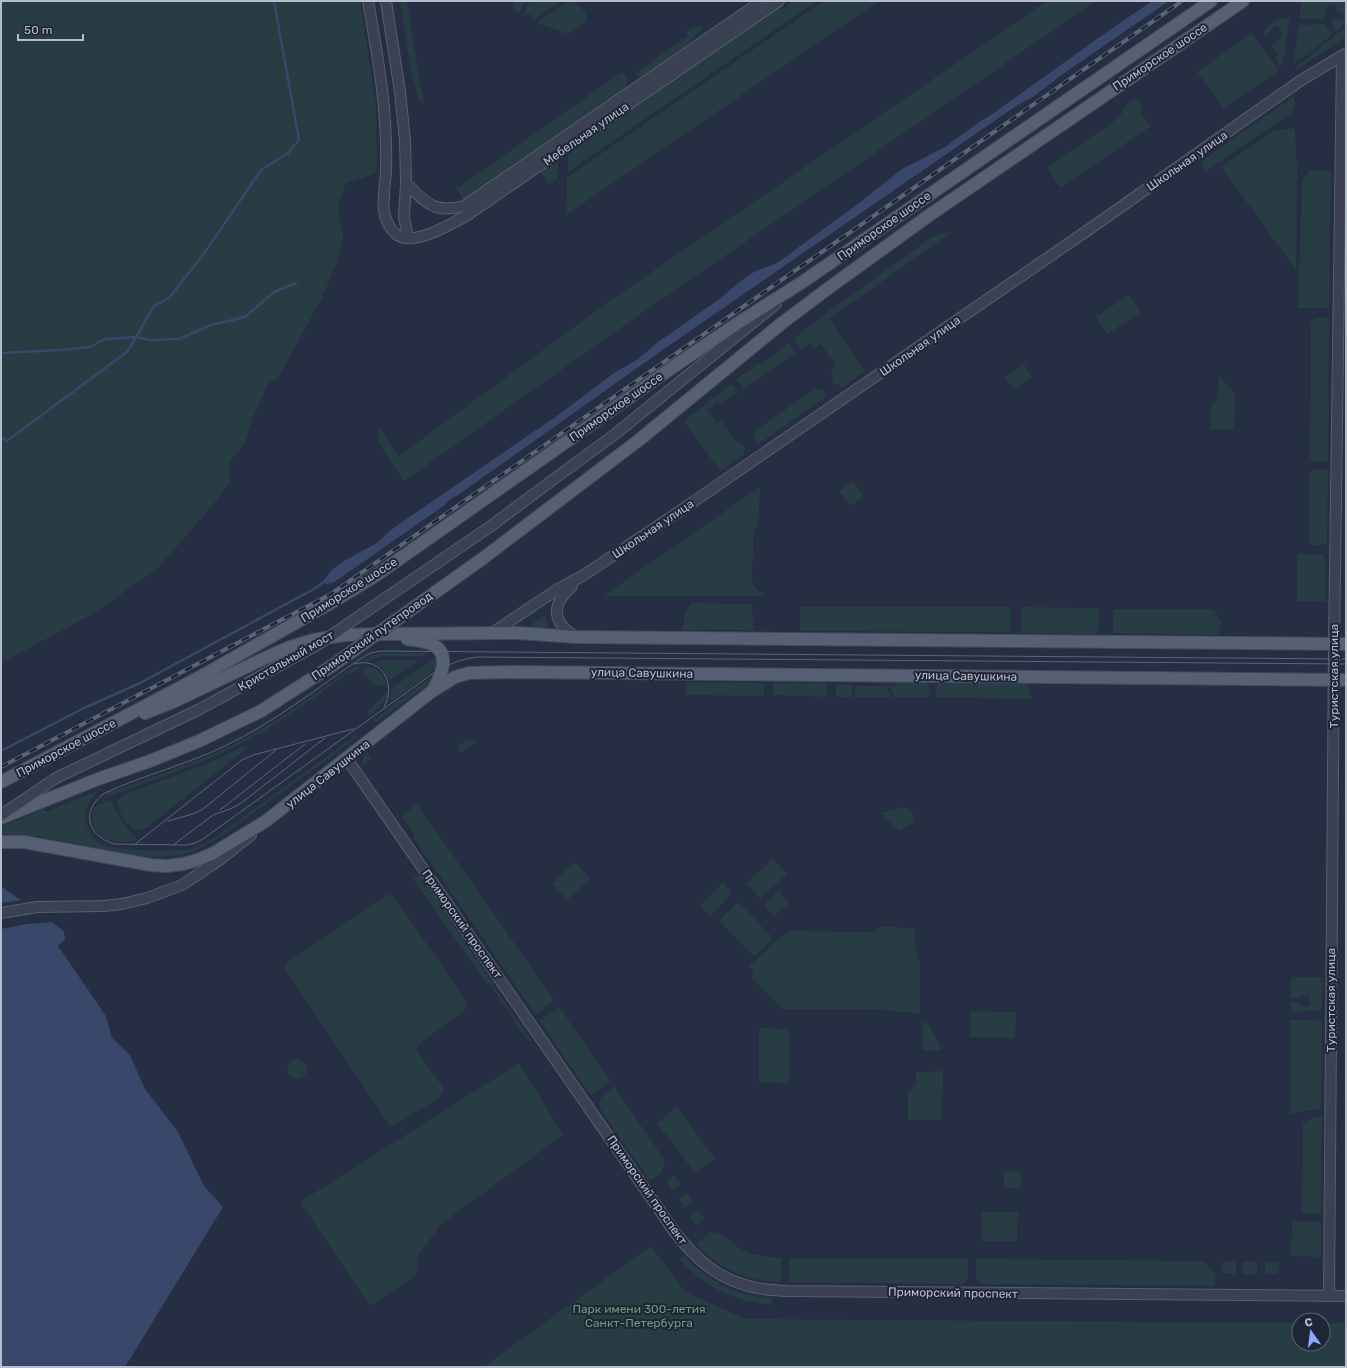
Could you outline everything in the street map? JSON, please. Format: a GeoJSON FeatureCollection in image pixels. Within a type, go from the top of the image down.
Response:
{"type":"FeatureCollection","features":[{"type":"Feature","properties":{"kind":"main road","name":"Приморское шоссе"},"geometry":{"type":"LineString","coordinates":[[1,782],[198,678],[330,604],[375,576],[673,366],[804,281],[1211,1]]}},
{"type":"Feature","properties":{"kind":"main road","name":"Приморское шоссе"},"geometry":{"type":"LineString","coordinates":[[482,559],[638,440],[782,323],[830,287],[931,214],[1243,1]]}},
{"type":"Feature","properties":{"kind":"main road","name":"Приморский путепровод"},"geometry":{"type":"LineString","coordinates":[[1,818],[90,782],[150,761],[261,711],[333,665],[482,559]]}},
{"type":"Feature","properties":{"kind":"main road"},"geometry":{"type":"LineString","coordinates":[[77,741],[172,702],[290,647],[313,640],[345,635],[492,633],[576,637],[1340,644]]}},
{"type":"Feature","properties":{"kind":"main road"},"geometry":{"type":"LineString","coordinates":[[376,634],[429,643],[436,647],[442,656],[443,667],[439,680],[431,692]]}},
{"type":"Feature","properties":{"kind":"main road","name":"улица Савушкина"},"geometry":{"type":"LineString","coordinates":[[1,842],[24,842],[144,864],[166,866],[182,864],[212,854],[266,821],[431,692],[455,677],[469,673],[1340,680]]}},
{"type":"Feature","properties":{"kind":"street"},"geometry":{"type":"LineString","coordinates":[[368,1],[384,104],[386,170],[383,212],[388,224],[397,235],[408,238],[404,217],[406,183],[405,140],[400,92],[386,1]]}},
{"type":"Feature","properties":{"kind":"street","name":"Мебельная улица"},"geometry":{"type":"LineString","coordinates":[[406,183],[428,204],[442,209],[454,209],[464,206],[762,1]]}},
{"type":"Feature","properties":{"kind":"street","name":"Мебельная улица"},"geometry":{"type":"LineString","coordinates":[[408,238],[420,238],[431,234],[469,214],[779,1]]}},
{"type":"Feature","properties":{"kind":"street","name":"Школьная улица"},"geometry":{"type":"LineString","coordinates":[[492,633],[584,575],[687,506],[1300,81],[1344,55]]}},
{"type":"Feature","properties":{"kind":"street","name":"Туристская улица"},"geometry":{"type":"LineString","coordinates":[[1329,1296],[1340,680],[1344,55]]}},
{"type":"Feature","properties":{"kind":"street","name":"Кристальный мост"},"geometry":{"type":"LineString","coordinates":[[1,815],[56,778],[200,709],[317,645],[491,526],[620,430],[804,281]]}},
{"type":"Feature","properties":{"kind":"street"},"geometry":{"type":"LineString","coordinates":[[576,637],[564,627],[559,620],[557,611],[558,603],[563,595],[584,575]]}},
{"type":"Feature","properties":{"kind":"street","name":"Приморский проспект"},"geometry":{"type":"LineString","coordinates":[[347,759],[674,1232],[702,1263],[715,1273],[733,1281],[757,1288],[785,1291],[1346,1296]]}},
{"type":"Feature","properties":{"kind":"street"},"geometry":{"type":"LineString","coordinates":[[1,913],[37,907],[79,907],[122,904],[147,898],[182,885],[238,846],[266,821]]}},
{"type":"Feature","properties":{"kind":"green space"},"geometry":{"type":"Polygon","coordinates":[[[1,1],[360,1],[376,104],[377,173],[346,183],[338,204],[343,236],[338,260],[322,298],[278,378],[268,384],[253,418],[244,445],[230,461],[228,474],[231,481],[207,512],[157,569],[91,615],[1,663],[1,1]]]}},
{"type":"Feature","properties":{"kind":"green space"},"geometry":{"type":"Polygon","coordinates":[[[400,1],[407,1],[423,101],[420,102],[412,76],[400,1]]]}},
{"type":"Feature","properties":{"kind":"green space"},"geometry":{"type":"Polygon","coordinates":[[[513,1],[525,1],[520,13],[514,11],[513,1]]]}},
{"type":"Feature","properties":{"kind":"green space"},"geometry":{"type":"Polygon","coordinates":[[[530,1],[562,1],[532,20],[530,19],[533,17],[530,14],[526,16],[524,13],[530,1]]]}},
{"type":"Feature","properties":{"kind":"green space"},"geometry":{"type":"Polygon","coordinates":[[[569,1],[576,4],[584,11],[587,21],[568,34],[536,23],[569,1]]]}},
{"type":"Feature","properties":{"kind":"green space"},"geometry":{"type":"Polygon","coordinates":[[[793,1],[817,1],[568,172],[568,154],[778,8],[780,10],[793,1]]]}},
{"type":"Feature","properties":{"kind":"green space"},"geometry":{"type":"Polygon","coordinates":[[[824,1],[879,1],[566,215],[567,177],[824,1]]]}},
{"type":"Feature","properties":{"kind":"green space"},"geometry":{"type":"Polygon","coordinates":[[[1047,1],[1096,1],[652,306],[404,481],[379,444],[379,427],[399,456],[611,300],[1047,1]]]}},
{"type":"Feature","properties":{"kind":"green space"},"geometry":{"type":"Polygon","coordinates":[[[1300,1],[1346,1],[1346,22],[1335,32],[1331,22],[1332,19],[1344,19],[1342,13],[1337,12],[1336,7],[1333,5],[1329,5],[1325,8],[1324,20],[1299,18],[1301,5],[1300,1]]]}},
{"type":"Feature","properties":{"kind":"green space"},"geometry":{"type":"Polygon","coordinates":[[[1290,18],[1283,63],[1280,66],[1275,59],[1277,53],[1271,46],[1282,36],[1281,29],[1278,26],[1275,26],[1266,36],[1263,33],[1268,26],[1274,22],[1281,19],[1290,18]]]}},
{"type":"Feature","properties":{"kind":"green space"},"geometry":{"type":"Polygon","coordinates":[[[1325,24],[1332,34],[1311,52],[1294,62],[1299,25],[1325,24]]]}},
{"type":"Feature","properties":{"kind":"green space"},"geometry":{"type":"Polygon","coordinates":[[[702,25],[704,27],[685,46],[641,77],[634,74],[688,36],[685,31],[702,25]]]}},
{"type":"Feature","properties":{"kind":"green space"},"geometry":{"type":"Polygon","coordinates":[[[1346,26],[1346,37],[1296,70],[1295,68],[1346,26]]]}},
{"type":"Feature","properties":{"kind":"green space"},"geometry":{"type":"Polygon","coordinates":[[[1252,33],[1279,70],[1224,109],[1197,72],[1252,33]]]}},
{"type":"Feature","properties":{"kind":"green space"},"geometry":{"type":"Polygon","coordinates":[[[622,72],[627,79],[626,87],[463,199],[456,189],[622,72]]]}},
{"type":"Feature","properties":{"kind":"green space"},"geometry":{"type":"Polygon","coordinates":[[[1294,96],[1294,107],[1290,114],[1205,172],[1202,163],[1206,158],[1294,96]]]}},
{"type":"Feature","properties":{"kind":"green space"},"geometry":{"type":"Polygon","coordinates":[[[1137,98],[1142,105],[1141,114],[1151,126],[1060,188],[1047,167],[1108,126],[1120,116],[1127,104],[1137,98]]]}},
{"type":"Feature","properties":{"kind":"green space"},"geometry":{"type":"Polygon","coordinates":[[[1295,128],[1297,172],[1296,270],[1221,167],[1274,131],[1295,128]]]}},
{"type":"Feature","properties":{"kind":"green space"},"geometry":{"type":"Polygon","coordinates":[[[556,162],[558,164],[558,179],[549,184],[540,173],[556,162]]]}},
{"type":"Feature","properties":{"kind":"green space"},"geometry":{"type":"Polygon","coordinates":[[[1310,170],[1331,171],[1329,308],[1298,308],[1302,180],[1310,170]]]}},
{"type":"Feature","properties":{"kind":"green space"},"geometry":{"type":"Polygon","coordinates":[[[953,231],[829,319],[865,371],[842,387],[832,382],[833,375],[830,371],[836,365],[821,344],[814,349],[810,343],[800,350],[794,338],[932,237],[953,231]]]}},
{"type":"Feature","properties":{"kind":"green space"},"geometry":{"type":"Polygon","coordinates":[[[1129,295],[1141,312],[1107,334],[1096,317],[1129,295]]]}},
{"type":"Feature","properties":{"kind":"green space"},"geometry":{"type":"Polygon","coordinates":[[[1315,318],[1329,318],[1328,461],[1313,461],[1310,457],[1311,324],[1315,318]]]}},
{"type":"Feature","properties":{"kind":"green space"},"geometry":{"type":"Polygon","coordinates":[[[789,342],[795,353],[744,389],[736,380],[757,364],[762,364],[789,342]]]}},
{"type":"Feature","properties":{"kind":"green space"},"geometry":{"type":"Polygon","coordinates":[[[1024,364],[1032,377],[1014,389],[1005,377],[1024,364]]]}},
{"type":"Feature","properties":{"kind":"green space"},"geometry":{"type":"Polygon","coordinates":[[[1219,375],[1235,394],[1234,430],[1210,429],[1212,403],[1217,403],[1219,375]]]}},
{"type":"Feature","properties":{"kind":"green space"},"geometry":{"type":"Polygon","coordinates":[[[731,384],[739,392],[720,404],[717,402],[707,410],[717,423],[721,421],[737,443],[741,443],[745,447],[745,451],[743,455],[720,471],[684,421],[731,384]]]}},
{"type":"Feature","properties":{"kind":"green space"},"geometry":{"type":"Polygon","coordinates":[[[820,389],[824,391],[826,395],[824,398],[763,441],[758,442],[754,439],[754,431],[814,390],[820,389]]]}},
{"type":"Feature","properties":{"kind":"green space"},"geometry":{"type":"Polygon","coordinates":[[[1312,470],[1328,470],[1327,543],[1312,546],[1309,540],[1309,474],[1312,470]]]}},
{"type":"Feature","properties":{"kind":"green space"},"geometry":{"type":"Polygon","coordinates":[[[853,481],[864,496],[850,506],[839,491],[853,481]]]}},
{"type":"Feature","properties":{"kind":"green space"},"geometry":{"type":"Polygon","coordinates":[[[760,487],[758,528],[754,528],[752,579],[754,587],[764,593],[764,596],[603,596],[760,487]]]}},
{"type":"Feature","properties":{"kind":"green space"},"geometry":{"type":"Polygon","coordinates":[[[1297,554],[1322,554],[1326,559],[1326,601],[1297,601],[1297,554]]]}},
{"type":"Feature","properties":{"kind":"green space"},"geometry":{"type":"Polygon","coordinates":[[[692,603],[752,604],[753,630],[683,630],[684,614],[692,603]]]}},
{"type":"Feature","properties":{"kind":"green space"},"geometry":{"type":"Polygon","coordinates":[[[800,607],[1010,607],[1010,632],[800,631],[800,607]]]}},
{"type":"Feature","properties":{"kind":"green space"},"geometry":{"type":"Polygon","coordinates":[[[1021,607],[1099,608],[1098,634],[1021,633],[1021,607]]]}},
{"type":"Feature","properties":{"kind":"green space"},"geometry":{"type":"Polygon","coordinates":[[[1113,609],[1214,609],[1221,623],[1218,635],[1113,633],[1113,609]]]}},
{"type":"Feature","properties":{"kind":"green space"},"geometry":{"type":"Polygon","coordinates":[[[545,615],[549,629],[531,628],[532,624],[545,615]]]}},
{"type":"Feature","properties":{"kind":"green space"},"geometry":{"type":"Polygon","coordinates":[[[381,653],[428,653],[424,656],[386,656],[374,658],[368,662],[360,661],[372,655],[381,653]]]}},
{"type":"Feature","properties":{"kind":"green space"},"geometry":{"type":"Polygon","coordinates":[[[437,656],[439,667],[390,702],[392,688],[437,656]]]}},
{"type":"Feature","properties":{"kind":"green space"},"geometry":{"type":"Polygon","coordinates":[[[381,660],[419,660],[391,680],[381,667],[374,663],[381,660]]]}},
{"type":"Feature","properties":{"kind":"green space"},"geometry":{"type":"Polygon","coordinates":[[[364,665],[355,672],[347,674],[286,717],[248,740],[193,765],[99,800],[111,792],[196,761],[246,738],[286,714],[350,669],[355,666],[364,665]]]}},
{"type":"Feature","properties":{"kind":"green space"},"geometry":{"type":"Polygon","coordinates":[[[369,666],[380,673],[387,683],[379,687],[376,686],[361,672],[369,666]]]}},
{"type":"Feature","properties":{"kind":"green space"},"geometry":{"type":"Polygon","coordinates":[[[438,672],[431,682],[377,722],[373,720],[438,672]]]}},
{"type":"Feature","properties":{"kind":"green space"},"geometry":{"type":"Polygon","coordinates":[[[686,682],[764,683],[764,696],[686,695],[686,682]]]}},
{"type":"Feature","properties":{"kind":"green space"},"geometry":{"type":"Polygon","coordinates":[[[773,683],[827,683],[827,697],[773,695],[773,683]]]}},
{"type":"Feature","properties":{"kind":"green space"},"geometry":{"type":"Polygon","coordinates":[[[896,683],[928,683],[929,697],[894,697],[889,686],[896,686],[896,683]]]}},
{"type":"Feature","properties":{"kind":"green space"},"geometry":{"type":"Polygon","coordinates":[[[937,683],[1027,684],[1032,699],[936,697],[937,683]]]}},
{"type":"Feature","properties":{"kind":"green space"},"geometry":{"type":"Polygon","coordinates":[[[836,685],[852,685],[852,697],[836,697],[836,685]]]}},
{"type":"Feature","properties":{"kind":"green space"},"geometry":{"type":"Polygon","coordinates":[[[855,686],[886,686],[891,697],[855,697],[855,686]]]}},
{"type":"Feature","properties":{"kind":"green space"},"geometry":{"type":"Polygon","coordinates":[[[388,691],[384,703],[370,716],[368,711],[388,691]]]}},
{"type":"Feature","properties":{"kind":"green space"},"geometry":{"type":"Polygon","coordinates":[[[356,735],[358,737],[223,835],[197,850],[183,855],[153,857],[134,855],[37,836],[1,836],[1,827],[44,809],[46,812],[97,791],[88,806],[86,818],[89,832],[95,840],[101,844],[134,850],[164,851],[190,849],[204,844],[219,835],[356,735]]]}},
{"type":"Feature","properties":{"kind":"green space"},"geometry":{"type":"Polygon","coordinates":[[[469,739],[475,743],[461,753],[458,750],[459,745],[469,739]]]}},
{"type":"Feature","properties":{"kind":"green space"},"geometry":{"type":"Polygon","coordinates":[[[242,747],[245,747],[245,750],[145,829],[134,829],[126,822],[120,812],[118,801],[125,794],[204,765],[242,747]]]}},
{"type":"Feature","properties":{"kind":"green space"},"geometry":{"type":"Polygon","coordinates":[[[367,752],[372,758],[362,766],[363,759],[367,752]]]}},
{"type":"Feature","properties":{"kind":"green space"},"geometry":{"type":"Polygon","coordinates":[[[111,800],[122,821],[137,839],[119,842],[103,837],[97,832],[94,825],[93,816],[95,806],[111,800]]]}},
{"type":"Feature","properties":{"kind":"green space"},"geometry":{"type":"Polygon","coordinates":[[[417,804],[554,1000],[536,1015],[413,837],[415,835],[402,816],[417,804]]]}},
{"type":"Feature","properties":{"kind":"green space"},"geometry":{"type":"Polygon","coordinates":[[[901,807],[908,808],[913,813],[913,819],[912,824],[899,831],[881,813],[901,807]]]}},
{"type":"Feature","properties":{"kind":"green space"},"geometry":{"type":"Polygon","coordinates":[[[773,859],[787,874],[760,898],[746,883],[773,859]]]}},
{"type":"Feature","properties":{"kind":"green space"},"geometry":{"type":"Polygon","coordinates":[[[575,862],[590,878],[567,900],[552,883],[575,862]]]}},
{"type":"Feature","properties":{"kind":"green space"},"geometry":{"type":"Polygon","coordinates":[[[419,875],[531,1040],[529,1042],[489,983],[487,984],[413,879],[419,875]]]}},
{"type":"Feature","properties":{"kind":"green space"},"geometry":{"type":"Polygon","coordinates":[[[723,883],[732,893],[710,916],[700,906],[723,883]]]}},
{"type":"Feature","properties":{"kind":"green space"},"geometry":{"type":"Polygon","coordinates":[[[779,891],[789,903],[774,916],[764,905],[779,891]]]}},
{"type":"Feature","properties":{"kind":"green space"},"geometry":{"type":"Polygon","coordinates":[[[388,894],[394,897],[467,1002],[464,1012],[417,1045],[417,1051],[444,1089],[440,1097],[395,1125],[390,1126],[285,969],[285,964],[388,894]]]}},
{"type":"Feature","properties":{"kind":"green space"},"geometry":{"type":"Polygon","coordinates":[[[738,902],[773,938],[754,957],[719,920],[738,902]]]}},
{"type":"Feature","properties":{"kind":"green space"},"geometry":{"type":"Polygon","coordinates":[[[881,926],[915,929],[915,941],[920,966],[920,1013],[890,1010],[782,1009],[751,977],[754,971],[749,966],[776,940],[789,931],[873,932],[881,926]]]}},
{"type":"Feature","properties":{"kind":"green space"},"geometry":{"type":"Polygon","coordinates":[[[1291,977],[1323,978],[1322,1009],[1316,1011],[1291,1012],[1291,1002],[1298,1002],[1302,1006],[1307,1006],[1310,1003],[1310,998],[1307,995],[1302,995],[1299,998],[1291,998],[1291,977]]]}},
{"type":"Feature","properties":{"kind":"green space"},"geometry":{"type":"Polygon","coordinates":[[[559,1007],[610,1080],[596,1093],[591,1094],[588,1092],[540,1021],[559,1007]]]}},
{"type":"Feature","properties":{"kind":"green space"},"geometry":{"type":"Polygon","coordinates":[[[970,1011],[1016,1012],[1015,1038],[970,1037],[970,1011]]]}},
{"type":"Feature","properties":{"kind":"green space"},"geometry":{"type":"Polygon","coordinates":[[[1290,1020],[1316,1020],[1322,1022],[1321,1108],[1290,1114],[1290,1020]]]}},
{"type":"Feature","properties":{"kind":"green space"},"geometry":{"type":"Polygon","coordinates":[[[923,1023],[928,1023],[942,1050],[923,1050],[923,1023]]]}},
{"type":"Feature","properties":{"kind":"green space"},"geometry":{"type":"Polygon","coordinates":[[[759,1028],[789,1029],[789,1083],[759,1082],[759,1028]]]}},
{"type":"Feature","properties":{"kind":"green space"},"geometry":{"type":"Polygon","coordinates":[[[297,1059],[304,1062],[307,1069],[304,1076],[297,1079],[290,1076],[287,1069],[290,1062],[297,1059]]]}},
{"type":"Feature","properties":{"kind":"green space"},"geometry":{"type":"Polygon","coordinates":[[[519,1063],[563,1135],[440,1225],[418,1256],[416,1276],[370,1306],[300,1202],[519,1063]]]}},
{"type":"Feature","properties":{"kind":"green space"},"geometry":{"type":"Polygon","coordinates":[[[943,1071],[942,1120],[908,1120],[908,1093],[916,1084],[916,1072],[943,1071]]]}},
{"type":"Feature","properties":{"kind":"green space"},"geometry":{"type":"Polygon","coordinates":[[[614,1086],[665,1161],[661,1173],[650,1181],[599,1107],[600,1099],[614,1086]]]}},
{"type":"Feature","properties":{"kind":"green space"},"geometry":{"type":"Polygon","coordinates":[[[677,1107],[715,1159],[695,1173],[657,1123],[677,1107]]]}},
{"type":"Feature","properties":{"kind":"green space"},"geometry":{"type":"Polygon","coordinates":[[[1322,1116],[1321,1214],[1306,1214],[1302,1211],[1303,1124],[1309,1119],[1322,1116]]]}},
{"type":"Feature","properties":{"kind":"green space"},"geometry":{"type":"Polygon","coordinates":[[[1004,1171],[1021,1172],[1021,1188],[1004,1188],[1004,1171]]]}},
{"type":"Feature","properties":{"kind":"green space"},"geometry":{"type":"Polygon","coordinates":[[[674,1175],[681,1184],[672,1190],[666,1181],[674,1175]]]}},
{"type":"Feature","properties":{"kind":"green space"},"geometry":{"type":"Polygon","coordinates":[[[687,1193],[693,1202],[685,1208],[678,1199],[687,1193]]]}},
{"type":"Feature","properties":{"kind":"green space"},"geometry":{"type":"Polygon","coordinates":[[[698,1210],[705,1219],[697,1226],[690,1216],[698,1210]]]}},
{"type":"Feature","properties":{"kind":"green space"},"geometry":{"type":"Polygon","coordinates":[[[982,1212],[1018,1212],[1017,1241],[982,1241],[982,1212]]]}},
{"type":"Feature","properties":{"kind":"green space"},"geometry":{"type":"Polygon","coordinates":[[[1292,1222],[1321,1222],[1321,1257],[1291,1256],[1292,1222]]]}},
{"type":"Feature","properties":{"kind":"green space"},"geometry":{"type":"Polygon","coordinates":[[[710,1232],[715,1232],[724,1236],[749,1253],[781,1258],[781,1282],[745,1276],[724,1267],[715,1261],[696,1244],[710,1232]]]}},
{"type":"Feature","properties":{"kind":"green space","name":"Парк имени 300-летия Санкт-Петербурга"},"geometry":{"type":"Polygon","coordinates":[[[651,1246],[685,1292],[746,1319],[1291,1323],[1291,1352],[1331,1352],[1331,1323],[1346,1323],[1346,1367],[483,1367],[651,1246]]]}},
{"type":"Feature","properties":{"kind":"green space"},"geometry":{"type":"Polygon","coordinates":[[[684,1256],[713,1280],[735,1291],[760,1297],[773,1298],[772,1305],[745,1300],[710,1285],[699,1278],[679,1259],[684,1256]]]}},
{"type":"Feature","properties":{"kind":"green space"},"geometry":{"type":"Polygon","coordinates":[[[789,1258],[968,1259],[968,1277],[964,1284],[789,1282],[789,1258]]]}},
{"type":"Feature","properties":{"kind":"green space"},"geometry":{"type":"Polygon","coordinates":[[[976,1259],[1203,1261],[1215,1274],[1215,1286],[980,1284],[976,1277],[976,1259]]]}},
{"type":"Feature","properties":{"kind":"green space"},"geometry":{"type":"Polygon","coordinates":[[[1222,1262],[1236,1262],[1236,1274],[1222,1273],[1222,1262]]]}},
{"type":"Feature","properties":{"kind":"green space"},"geometry":{"type":"Polygon","coordinates":[[[1243,1262],[1257,1262],[1257,1274],[1243,1274],[1243,1262]]]}},
{"type":"Feature","properties":{"kind":"green space"},"geometry":{"type":"Polygon","coordinates":[[[1265,1262],[1279,1262],[1278,1274],[1265,1274],[1265,1262]]]}},
{"type":"Feature","properties":{"kind":"water"},"geometry":{"type":"Polygon","coordinates":[[[1152,1],[1169,1],[1063,74],[1033,97],[1016,106],[667,347],[333,583],[323,583],[332,570],[342,562],[377,543],[391,530],[408,518],[561,413],[614,373],[638,359],[658,342],[718,300],[742,280],[754,272],[777,263],[859,203],[902,169],[945,147],[1152,1]]]}},
{"type":"Feature","properties":{"kind":"water"},"geometry":{"type":"Polygon","coordinates":[[[1,886],[64,931],[65,939],[58,946],[106,1016],[112,1038],[130,1055],[145,1089],[178,1132],[204,1186],[223,1207],[125,1367],[1,1367],[1,886]]]}},
{"type":"Feature","properties":{"kind":"pier"},"geometry":{"type":"Polygon","coordinates":[[[24,900],[55,922],[27,924],[1,929],[1,903],[24,900]]]}},
{"type":"Feature","properties":{"kind":"waterway"},"geometry":{"type":"LineString","coordinates":[[1,437],[7,441],[128,351],[154,306],[169,298],[203,255],[261,170],[288,153],[299,140],[274,1]]}},
{"type":"Feature","properties":{"kind":"waterway"},"geometry":{"type":"LineString","coordinates":[[1,353],[90,347],[105,339],[136,337],[151,340],[179,339],[211,325],[245,317],[274,292],[296,283]]}},
{"type":"Feature","properties":{"kind":"waterway"},"geometry":{"type":"LineString","coordinates":[[1,751],[82,709],[140,683],[314,589],[325,581]]}},
{"type":"Feature","properties":{"kind":"tram line"},"geometry":{"type":"LineString","coordinates":[[1346,659],[381,651],[371,653],[363,657],[296,704],[243,737],[210,753],[133,781],[103,794],[92,808],[90,822],[98,835],[114,844],[187,845],[195,843],[203,839],[432,674],[454,663],[477,657],[1346,664]]}},
{"type":"Feature","properties":{"kind":"tram line"},"geometry":{"type":"LineString","coordinates":[[354,664],[372,664],[379,668],[384,674],[388,681],[389,689],[388,698],[384,707]]}},
{"type":"Feature","properties":{"kind":"tram line"},"geometry":{"type":"LineString","coordinates":[[134,845],[242,760],[253,755],[353,729]]}},
{"type":"Feature","properties":{"kind":"tram line"},"geometry":{"type":"LineString","coordinates":[[173,845],[213,815],[240,804],[325,738]]}},
{"type":"Feature","properties":{"kind":"tram line"},"geometry":{"type":"LineString","coordinates":[[220,810],[305,744]]}},
{"type":"Feature","properties":{"kind":"tram line"},"geometry":{"type":"LineString","coordinates":[[168,821],[193,814],[203,809],[276,750]]}},
{"type":"Feature","properties":{"kind":"railway"},"geometry":{"type":"LineString","coordinates":[[1,767],[331,594],[1182,1]]}}]}
